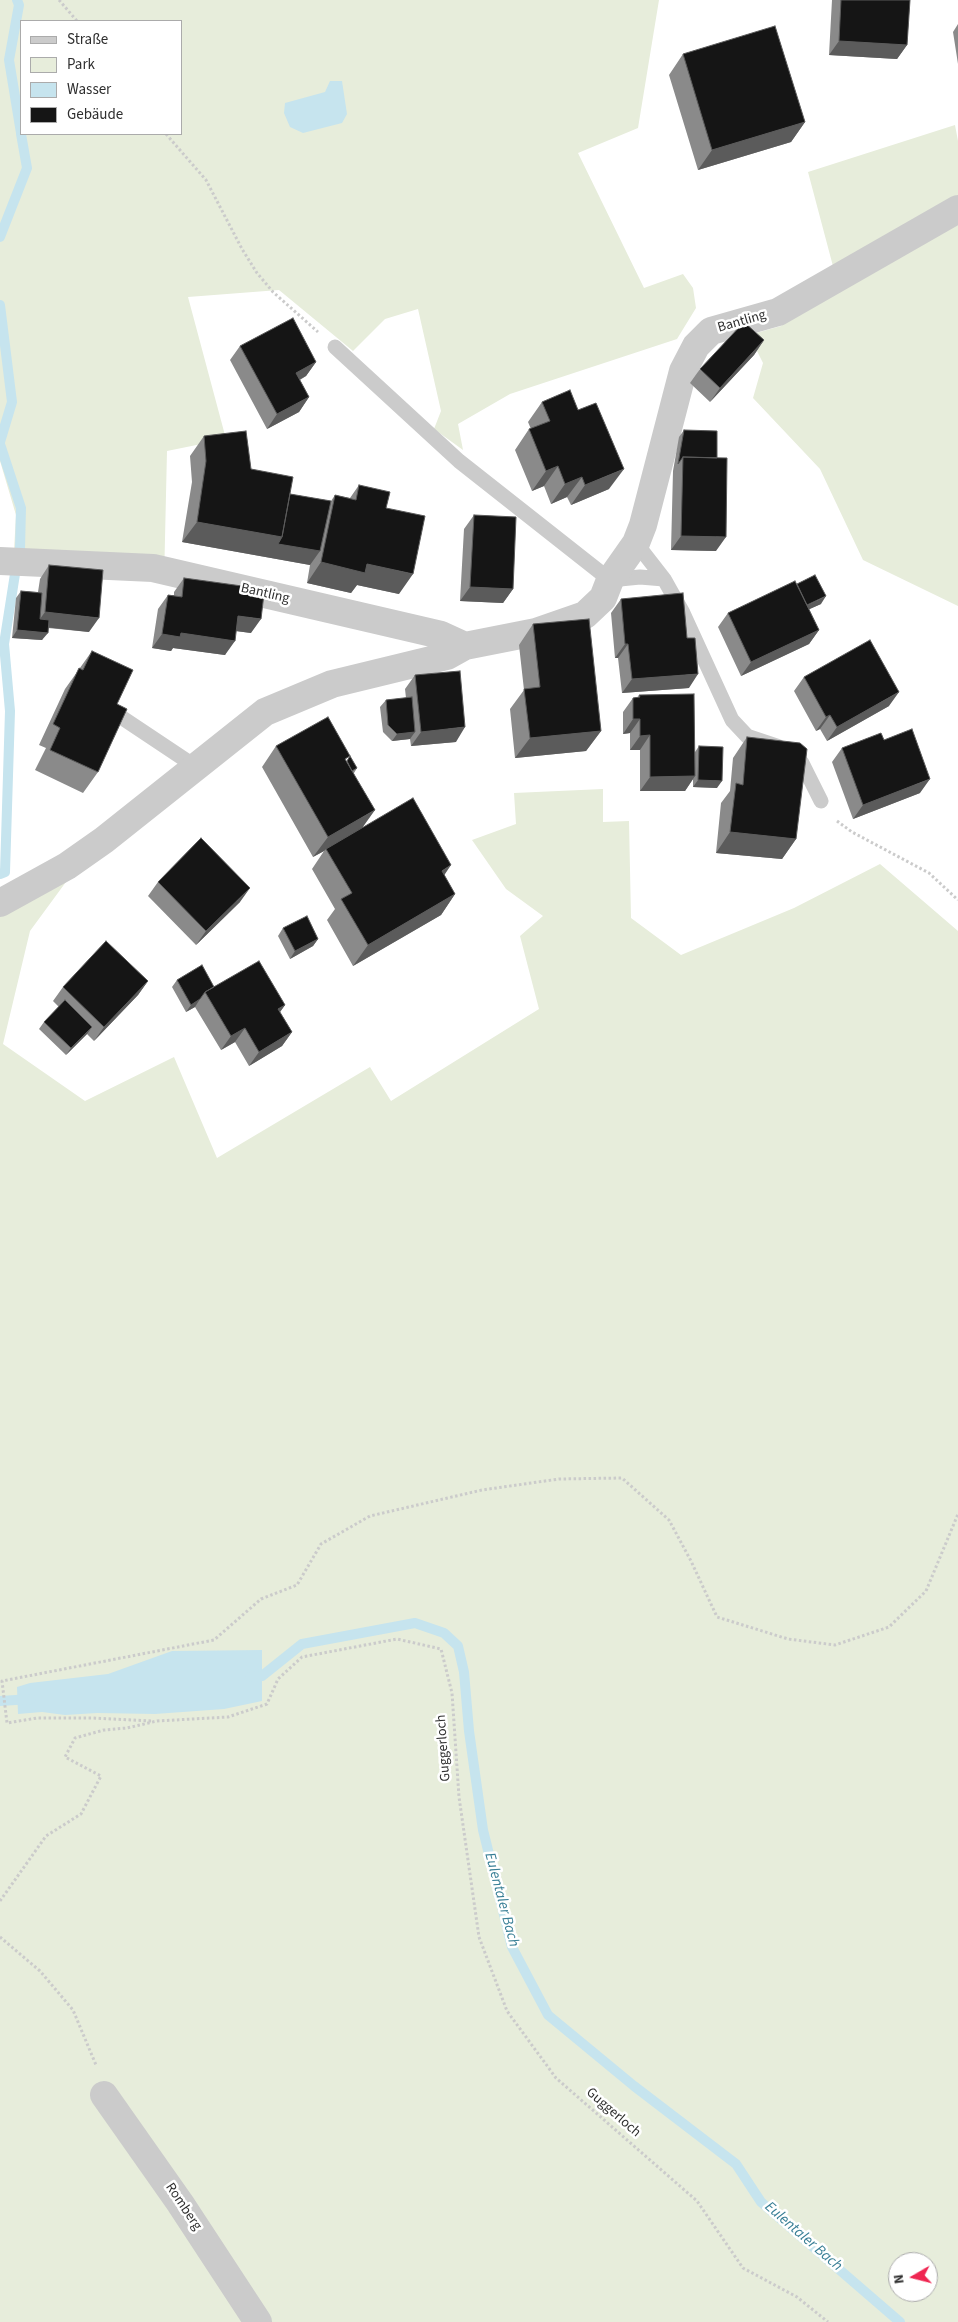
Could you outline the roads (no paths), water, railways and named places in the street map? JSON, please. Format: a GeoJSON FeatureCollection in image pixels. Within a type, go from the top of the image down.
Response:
{"type":"FeatureCollection","features":[{"type":"Feature","properties":{"kind":"street","name":"Bantling"},"geometry":{"type":"LineString","coordinates":[[0,904],[67,866],[104,840],[265,712],[332,684],[447,656],[465,646],[536,632],[585,616],[603,598],[610,580],[636,543],[643,525],[683,371],[696,346],[712,331],[778,312],[958,209]]}},
{"type":"Feature","properties":{"kind":"street","name":"Bantling"},"geometry":{"type":"LineString","coordinates":[[0,561],[153,568],[441,635],[465,646]]}},
{"type":"Feature","properties":{"kind":"street","name":"Romberg"},"geometry":{"type":"LineString","coordinates":[[104,2095],[180,2203],[258,2322]]}},
{"type":"Feature","properties":{"kind":"lane"},"geometry":{"type":"LineString","coordinates":[[335,347],[459,461],[610,580],[640,577],[664,579]]}},
{"type":"Feature","properties":{"kind":"lane"},"geometry":{"type":"LineString","coordinates":[[636,543],[664,579],[683,613],[732,720],[747,736],[777,746],[802,763],[821,801]]}},
{"type":"Feature","properties":{"kind":"lane"},"geometry":{"type":"LineString","coordinates":[[121,718],[196,767]]}},
{"type":"Feature","properties":{"kind":"water"},"geometry":{"type":"Polygon","coordinates":[[[330,81],[342,81],[347,114],[342,123],[303,133],[290,127],[284,113],[285,103],[325,92],[330,81]]]}},
{"type":"Feature","properties":{"kind":"water"},"geometry":{"type":"Polygon","coordinates":[[[262,1650],[262,1701],[224,1709],[155,1714],[97,1713],[65,1715],[42,1712],[18,1714],[17,1687],[30,1683],[108,1674],[172,1651],[262,1650]]]}},
{"type":"Feature","properties":{"kind":"waterway"},"geometry":{"type":"LineString","coordinates":[[17,0],[19,5],[9,60],[20,127]]}},
{"type":"Feature","properties":{"kind":"waterway"},"geometry":{"type":"LineString","coordinates":[[0,237],[27,168],[21,135]]}},
{"type":"Feature","properties":{"kind":"waterway"},"geometry":{"type":"LineString","coordinates":[[0,305],[12,402],[0,442]]}},
{"type":"Feature","properties":{"kind":"waterway"},"geometry":{"type":"LineString","coordinates":[[0,444],[21,508],[20,549]]}},
{"type":"Feature","properties":{"kind":"waterway"},"geometry":{"type":"LineString","coordinates":[[0,874],[5,872],[10,711],[4,644],[15,574]]}},
{"type":"Feature","properties":{"kind":"waterway","name":"Eulentaler Bach"},"geometry":{"type":"LineString","coordinates":[[250,1677],[262,1676],[302,1644],[415,1623],[444,1633],[458,1646],[464,1672],[469,1731],[483,1830],[512,1947],[548,2015],[634,2086],[736,2164],[761,2202],[900,2322]]}},
{"type":"Feature","properties":{"kind":"waterway"},"geometry":{"type":"LineString","coordinates":[[0,1701],[31,1699]]}}]}
